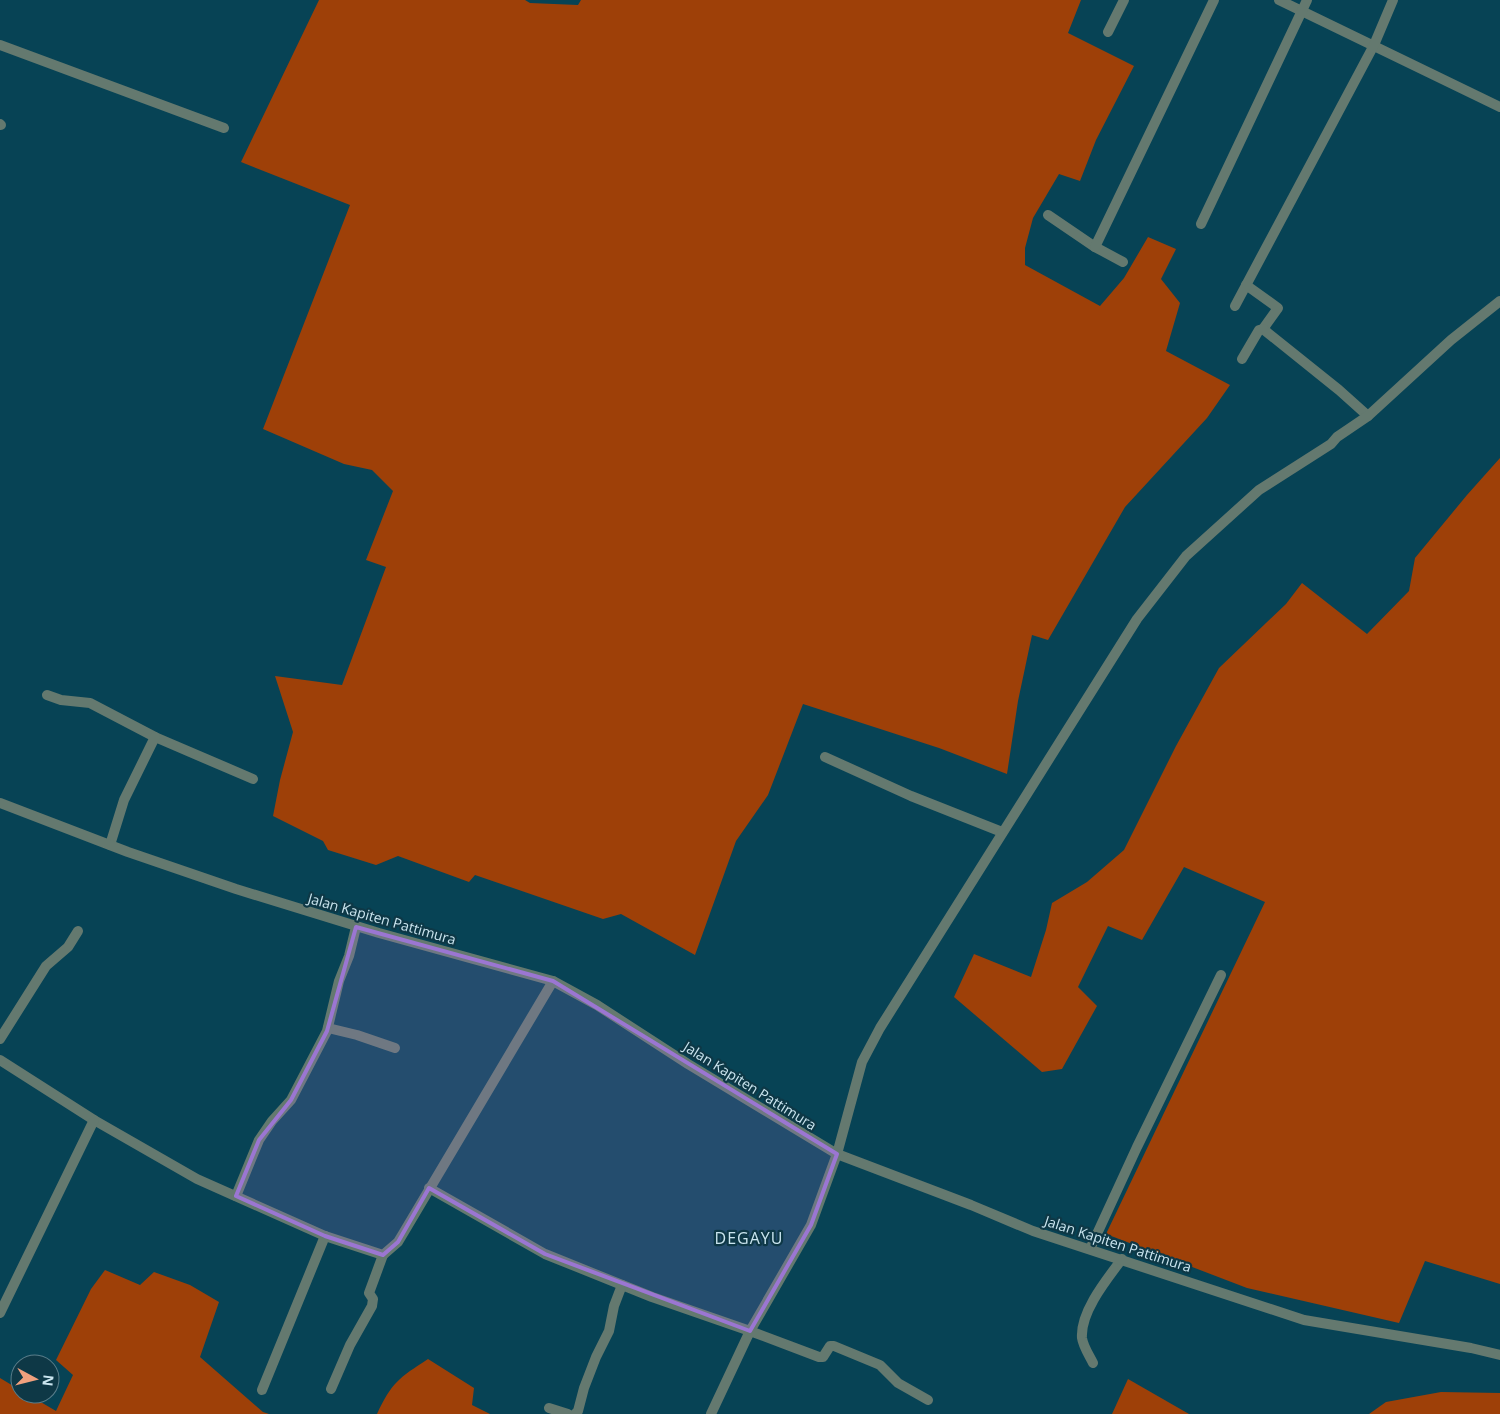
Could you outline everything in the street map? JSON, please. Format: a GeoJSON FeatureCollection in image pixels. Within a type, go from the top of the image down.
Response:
{"type":"FeatureCollection","features":[{"type":"Feature","properties":{"kind":"street"},"geometry":{"type":"LineString","coordinates":[[1108,32],[1124,0]]}},
{"type":"Feature","properties":{"kind":"street"},"geometry":{"type":"LineString","coordinates":[[1095,247],[1214,0]]}},
{"type":"Feature","properties":{"kind":"street"},"geometry":{"type":"LineString","coordinates":[[1279,0],[1500,107]]}},
{"type":"Feature","properties":{"kind":"street"},"geometry":{"type":"LineString","coordinates":[[1201,224],[1307,0]]}},
{"type":"Feature","properties":{"kind":"street"},"geometry":{"type":"LineString","coordinates":[[1235,306],[1374,45],[1394,0]]}},
{"type":"Feature","properties":{"kind":"street"},"geometry":{"type":"LineString","coordinates":[[0,45],[224,128]]}},
{"type":"Feature","properties":{"kind":"street"},"geometry":{"type":"LineString","coordinates":[[1048,215],[1095,247],[1123,262]]}},
{"type":"Feature","properties":{"kind":"street"},"geometry":{"type":"LineString","coordinates":[[1242,359],[1259,330],[1263,329],[1278,308],[1246,285]]}},
{"type":"Feature","properties":{"kind":"street"},"geometry":{"type":"LineString","coordinates":[[711,1414],[750,1331],[811,1224],[836,1154],[866,1053],[1137,618],[1186,556],[1259,490],[1368,416],[1451,340],[1500,301]]}},
{"type":"Feature","properties":{"kind":"street"},"geometry":{"type":"LineString","coordinates":[[1263,329],[1339,390],[1368,416]]}},
{"type":"Feature","properties":{"kind":"street"},"geometry":{"type":"LineString","coordinates":[[47,695],[58,699],[90,703],[155,737],[253,779]]}},
{"type":"Feature","properties":{"kind":"street"},"geometry":{"type":"LineString","coordinates":[[110,845],[124,800],[155,737]]}},
{"type":"Feature","properties":{"kind":"street"},"geometry":{"type":"LineString","coordinates":[[825,757],[911,796],[1002,832]]}},
{"type":"Feature","properties":{"kind":"street","name":"Jalan Kapiten Pattimura"},"geometry":{"type":"LineString","coordinates":[[0,803],[110,845],[236,889],[356,927],[553,980],[597,1005],[696,1069],[836,1154],[1033,1230],[1304,1320],[1471,1348],[1500,1355]]}},
{"type":"Feature","properties":{"kind":"street"},"geometry":{"type":"LineString","coordinates":[[236,1196],[259,1140],[272,1121],[292,1100],[328,1028],[339,981],[349,956],[356,927]]}},
{"type":"Feature","properties":{"kind":"street"},"geometry":{"type":"LineString","coordinates":[[0,1039],[46,966],[68,947],[78,931]]}},
{"type":"Feature","properties":{"kind":"street"},"geometry":{"type":"LineString","coordinates":[[1090,1249],[1220,975]]}},
{"type":"Feature","properties":{"kind":"street"},"geometry":{"type":"LineString","coordinates":[[331,1389],[350,1344],[372,1306],[373,1299],[368,1293],[383,1256],[398,1242],[553,980]]}},
{"type":"Feature","properties":{"kind":"street"},"geometry":{"type":"LineString","coordinates":[[328,1028],[357,1035],[395,1048]]}},
{"type":"Feature","properties":{"kind":"street"},"geometry":{"type":"LineString","coordinates":[[0,1060],[94,1120],[197,1179],[325,1236],[383,1256]]}},
{"type":"Feature","properties":{"kind":"street"},"geometry":{"type":"LineString","coordinates":[[0,1313],[94,1120]]}},
{"type":"Feature","properties":{"kind":"street"},"geometry":{"type":"LineString","coordinates":[[429,1188],[545,1254],[652,1298],[750,1331],[819,1357],[823,1357],[830,1346],[834,1346],[880,1365],[898,1383],[928,1400]]}},
{"type":"Feature","properties":{"kind":"street"},"geometry":{"type":"LineString","coordinates":[[262,1390],[325,1236]]}},
{"type":"Feature","properties":{"kind":"street"},"geometry":{"type":"LineString","coordinates":[[1092,1363],[1082,1337],[1083,1325],[1095,1298],[1122,1259]]}},
{"type":"Feature","properties":{"kind":"street"},"geometry":{"type":"LineString","coordinates":[[575,1414],[578,1411],[584,1388],[596,1357],[609,1332],[614,1306],[622,1285]]}},
{"type":"Feature","properties":{"kind":"street"},"geometry":{"type":"LineString","coordinates":[[549,1408],[568,1414]]}},
{"type":"Feature","properties":{"kind":"highlighted area"},"geometry":{"type":"Polygon","coordinates":[[[356,927],[553,981],[837,1154],[811,1225],[750,1331],[545,1254],[429,1188],[398,1242],[383,1255],[325,1236],[236,1196],[259,1140],[291,1100],[327,1031],[356,927]]]}},
{"type":"Feature","properties":{"kind":"shaded area"},"geometry":{"type":"Polygon","coordinates":[[[319,0],[525,0],[530,3],[578,5],[581,0],[1081,0],[1068,33],[1134,66],[1096,140],[1080,181],[1059,174],[1033,218],[1025,248],[1025,265],[1100,306],[1124,278],[1148,237],[1176,249],[1161,279],[1180,303],[1166,351],[1230,385],[1207,418],[1125,507],[1048,640],[1032,635],[1018,701],[1007,774],[939,748],[803,704],[768,795],[736,841],[695,955],[621,914],[603,919],[475,875],[469,882],[398,856],[376,865],[328,850],[323,841],[273,816],[280,780],[293,732],[275,676],[342,685],[386,567],[366,560],[393,491],[372,470],[344,464],[263,429],[350,205],[241,162],[319,0]]]}},
{"type":"Feature","properties":{"kind":"shaded area"},"geometry":{"type":"Polygon","coordinates":[[[1500,458],[1500,1284],[1425,1261],[1399,1323],[1247,1288],[1106,1234],[1265,902],[1184,867],[1142,940],[1108,926],[1078,987],[1097,1006],[1062,1069],[1042,1072],[954,997],[974,954],[1031,977],[1046,930],[1052,903],[1087,882],[1124,850],[1176,746],[1219,668],[1286,604],[1302,583],[1367,634],[1409,591],[1415,558],[1500,458]]]}},
{"type":"Feature","properties":{"kind":"shaded area"},"geometry":{"type":"Polygon","coordinates":[[[105,1270],[140,1285],[154,1272],[190,1285],[219,1302],[200,1357],[263,1412],[269,1414],[0,1414],[0,1378],[10,1384],[10,1404],[44,1404],[56,1411],[73,1375],[60,1364],[59,1354],[91,1289],[105,1270]]]}},
{"type":"Feature","properties":{"kind":"shaded area"},"geometry":{"type":"Polygon","coordinates":[[[428,1359],[474,1388],[472,1405],[490,1414],[377,1414],[387,1395],[397,1382],[428,1359]]]}},
{"type":"Feature","properties":{"kind":"shaded area"},"geometry":{"type":"Polygon","coordinates":[[[1128,1379],[1189,1414],[1112,1414],[1128,1379]]]}},
{"type":"Feature","properties":{"kind":"shaded area"},"geometry":{"type":"Polygon","coordinates":[[[1441,1392],[1500,1393],[1500,1414],[1369,1414],[1386,1402],[1441,1392]]]}},
{"type":"Feature","properties":{"kind":"district","name":"DEGAYU"},"geometry":{"type":"Point","coordinates":[749,1238]}}]}
